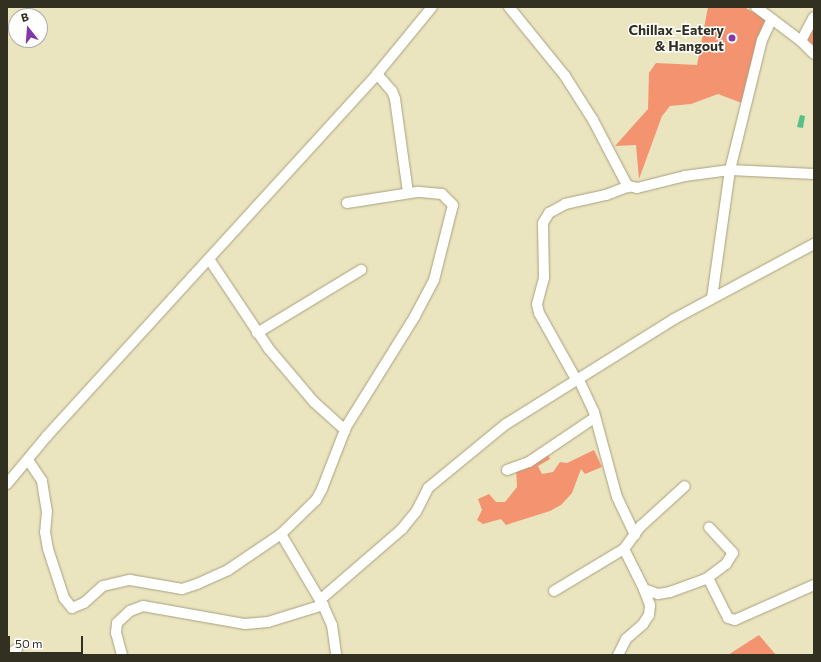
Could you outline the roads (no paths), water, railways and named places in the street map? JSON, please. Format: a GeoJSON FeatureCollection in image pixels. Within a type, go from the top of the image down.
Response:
{"type":"FeatureCollection","features":[{"type":"Feature","properties":{"kind":"street"},"geometry":{"type":"LineString","coordinates":[[7,484],[377,74],[432,7]]}},
{"type":"Feature","properties":{"kind":"street"},"geometry":{"type":"LineString","coordinates":[[509,7],[565,76],[593,120],[628,187]]}},
{"type":"Feature","properties":{"kind":"street"},"geometry":{"type":"LineString","coordinates":[[756,7],[801,41],[814,54]]}},
{"type":"Feature","properties":{"kind":"street"},"geometry":{"type":"LineString","coordinates":[[801,41],[814,17]]}},
{"type":"Feature","properties":{"kind":"street"},"geometry":{"type":"LineString","coordinates":[[712,298],[730,170],[762,40],[772,19]]}},
{"type":"Feature","properties":{"kind":"street"},"geometry":{"type":"LineString","coordinates":[[377,74],[383,78],[395,99],[408,193]]}},
{"type":"Feature","properties":{"kind":"street"},"geometry":{"type":"LineString","coordinates":[[635,535],[617,497],[594,418],[594,412],[539,313],[538,304],[544,277],[543,223],[549,212],[565,204],[606,195],[628,187],[637,188],[685,176],[730,170],[814,174]]}},
{"type":"Feature","properties":{"kind":"street"},"geometry":{"type":"LineString","coordinates":[[28,460],[42,481],[47,511],[45,532],[48,549],[64,598],[72,608],[84,603],[103,586],[130,580],[182,589],[228,570],[281,534],[316,500],[322,489],[345,430],[415,316],[434,280],[445,242],[453,205],[448,198],[442,194],[408,193],[347,203]]}},
{"type":"Feature","properties":{"kind":"street"},"geometry":{"type":"LineString","coordinates":[[122,655],[116,633],[117,623],[130,611],[143,606],[245,624],[268,622],[322,602],[402,529],[416,512],[428,488],[506,424],[578,381],[674,319],[814,244]]}},
{"type":"Feature","properties":{"kind":"street"},"geometry":{"type":"LineString","coordinates":[[209,260],[257,333],[314,402],[345,430]]}},
{"type":"Feature","properties":{"kind":"street"},"geometry":{"type":"LineString","coordinates":[[257,333],[360,270]]}},
{"type":"Feature","properties":{"kind":"street"},"geometry":{"type":"LineString","coordinates":[[507,470],[529,462],[594,418]]}},
{"type":"Feature","properties":{"kind":"street"},"geometry":{"type":"LineString","coordinates":[[554,591],[624,548],[641,526],[685,486]]}},
{"type":"Feature","properties":{"kind":"street"},"geometry":{"type":"LineString","coordinates":[[644,589],[658,594],[670,592],[706,579],[726,564],[733,554],[709,527]]}},
{"type":"Feature","properties":{"kind":"street"},"geometry":{"type":"LineString","coordinates":[[281,534],[322,602],[332,626],[336,655]]}},
{"type":"Feature","properties":{"kind":"street"},"geometry":{"type":"LineString","coordinates":[[618,655],[626,639],[643,624],[649,615],[650,605],[624,548]]}},
{"type":"Feature","properties":{"kind":"street"},"geometry":{"type":"LineString","coordinates":[[706,579],[716,591],[728,618],[735,620],[814,584]]}},
{"type":"Feature","properties":{"kind":"street"},"geometry":{"type":"LineString","coordinates":[[8,655],[17,649]]}},
{"type":"Feature","properties":{"kind":"place","name":"Chillax -Eatery & Hangout"},"geometry":{"type":"Point","coordinates":[732,38]}}]}
